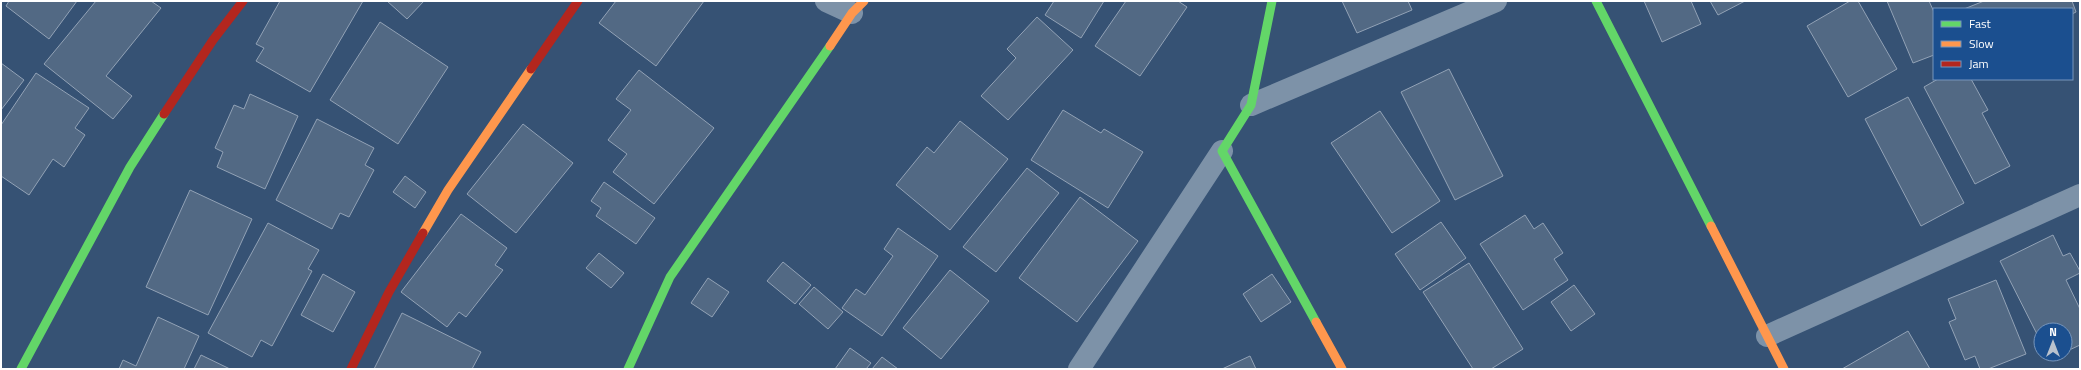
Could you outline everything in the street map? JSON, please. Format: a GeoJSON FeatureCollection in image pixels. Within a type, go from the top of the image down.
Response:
{"type":"FeatureCollection","features":[{"type":"Feature","properties":{"kind":"street"},"geometry":{"type":"LineString","coordinates":[[21,369],[130,167],[213,40],[243,1]]}},
{"type":"Feature","properties":{"kind":"street"},"geometry":{"type":"LineString","coordinates":[[351,369],[389,292],[448,190],[578,1]]}},
{"type":"Feature","properties":{"kind":"street"},"geometry":{"type":"LineString","coordinates":[[628,369],[670,277],[858,7],[826,1]]}},
{"type":"Feature","properties":{"kind":"street"},"geometry":{"type":"LineString","coordinates":[[1079,369],[1251,105],[1272,1]]}},
{"type":"Feature","properties":{"kind":"street"},"geometry":{"type":"LineString","coordinates":[[1251,105],[1496,1]]}},
{"type":"Feature","properties":{"kind":"street"},"geometry":{"type":"LineString","coordinates":[[1596,1],[1784,369]]}},
{"type":"Feature","properties":{"kind":"street"},"geometry":{"type":"LineString","coordinates":[[1222,150],[1342,369]]}},
{"type":"Feature","properties":{"kind":"street"},"geometry":{"type":"LineString","coordinates":[[1767,336],[2080,195]]}},
{"type":"Feature","properties":{"kind":"building"},"geometry":{"type":"Polygon","coordinates":[[[9,1],[77,1],[49,39],[6,6],[9,1]]]}},
{"type":"Feature","properties":{"kind":"building"},"geometry":{"type":"Polygon","coordinates":[[[96,1],[151,1],[161,8],[106,76],[132,96],[113,119],[44,64],[96,1]]]}},
{"type":"Feature","properties":{"kind":"building"},"geometry":{"type":"Polygon","coordinates":[[[280,1],[363,1],[310,92],[256,61],[264,48],[256,44],[280,1]]]}},
{"type":"Feature","properties":{"kind":"building"},"geometry":{"type":"Polygon","coordinates":[[[387,1],[424,1],[407,19],[387,1]]]}},
{"type":"Feature","properties":{"kind":"building"},"geometry":{"type":"Polygon","coordinates":[[[616,1],[704,1],[656,66],[599,23],[616,1]]]}},
{"type":"Feature","properties":{"kind":"building"},"geometry":{"type":"Polygon","coordinates":[[[1054,1],[1104,1],[1081,38],[1045,15],[1054,1]]]}},
{"type":"Feature","properties":{"kind":"building"},"geometry":{"type":"Polygon","coordinates":[[[1126,1],[1178,1],[1187,7],[1140,76],[1095,46],[1126,1]]]}},
{"type":"Feature","properties":{"kind":"building"},"geometry":{"type":"Polygon","coordinates":[[[1342,1],[1408,1],[1412,10],[1357,33],[1342,1]]]}},
{"type":"Feature","properties":{"kind":"building"},"geometry":{"type":"Polygon","coordinates":[[[1644,1],[1691,1],[1701,24],[1662,42],[1644,1]]]}},
{"type":"Feature","properties":{"kind":"building"},"geometry":{"type":"Polygon","coordinates":[[[1710,1],[1745,1],[1718,15],[1710,1]]]}},
{"type":"Feature","properties":{"kind":"building"},"geometry":{"type":"Polygon","coordinates":[[[1850,1],[1858,1],[1897,69],[1848,97],[1807,26],[1850,1]]]}},
{"type":"Feature","properties":{"kind":"building"},"geometry":{"type":"Polygon","coordinates":[[[1887,1],[1929,1],[1933,10],[1933,55],[1913,63],[1887,1]]]}},
{"type":"Feature","properties":{"kind":"building"},"geometry":{"type":"Polygon","coordinates":[[[1984,1],[2072,1],[2076,12],[2073,14],[2073,8],[1966,8],[1984,1]]]}},
{"type":"Feature","properties":{"kind":"building"},"geometry":{"type":"Polygon","coordinates":[[[1037,17],[1073,50],[1008,120],[981,96],[1016,58],[1007,49],[1037,17]]]}},
{"type":"Feature","properties":{"kind":"building"},"geometry":{"type":"Polygon","coordinates":[[[380,22],[448,67],[398,144],[330,100],[380,22]]]}},
{"type":"Feature","properties":{"kind":"building"},"geometry":{"type":"Polygon","coordinates":[[[1,63],[24,80],[1,110],[1,63]]]}},
{"type":"Feature","properties":{"kind":"building"},"geometry":{"type":"Polygon","coordinates":[[[1449,69],[1503,176],[1455,200],[1401,92],[1449,69]]]}},
{"type":"Feature","properties":{"kind":"building"},"geometry":{"type":"Polygon","coordinates":[[[639,70],[714,128],[654,204],[613,172],[627,154],[608,140],[631,110],[616,99],[639,70]]]}},
{"type":"Feature","properties":{"kind":"building"},"geometry":{"type":"Polygon","coordinates":[[[36,73],[89,108],[75,128],[85,135],[64,167],[53,159],[29,195],[1,176],[1,125],[36,73]]]}},
{"type":"Feature","properties":{"kind":"building"},"geometry":{"type":"Polygon","coordinates":[[[1936,80],[1972,80],[1988,110],[1982,113],[2010,166],[1975,184],[1924,87],[1936,80]]]}},
{"type":"Feature","properties":{"kind":"building"},"geometry":{"type":"Polygon","coordinates":[[[250,94],[298,116],[265,189],[217,167],[223,152],[215,148],[234,105],[244,109],[250,94]]]}},
{"type":"Feature","properties":{"kind":"building"},"geometry":{"type":"Polygon","coordinates":[[[1908,97],[1964,203],[1921,226],[1865,119],[1908,97]]]}},
{"type":"Feature","properties":{"kind":"building"},"geometry":{"type":"Polygon","coordinates":[[[1063,110],[1101,133],[1104,129],[1143,152],[1108,208],[1031,160],[1063,110]]]}},
{"type":"Feature","properties":{"kind":"building"},"geometry":{"type":"Polygon","coordinates":[[[1380,111],[1440,201],[1392,233],[1331,143],[1380,111]]]}},
{"type":"Feature","properties":{"kind":"building"},"geometry":{"type":"Polygon","coordinates":[[[317,119],[374,148],[365,165],[374,170],[349,217],[340,213],[332,229],[276,200],[317,119]]]}},
{"type":"Feature","properties":{"kind":"building"},"geometry":{"type":"Polygon","coordinates":[[[960,121],[1008,159],[950,230],[896,185],[927,147],[934,153],[960,121]]]}},
{"type":"Feature","properties":{"kind":"building"},"geometry":{"type":"Polygon","coordinates":[[[523,124],[573,163],[516,233],[467,194],[523,124]]]}},
{"type":"Feature","properties":{"kind":"building"},"geometry":{"type":"Polygon","coordinates":[[[1027,168],[1059,193],[996,272],[963,247],[1027,168]]]}},
{"type":"Feature","properties":{"kind":"building"},"geometry":{"type":"Polygon","coordinates":[[[405,176],[426,192],[415,208],[393,192],[405,176]]]}},
{"type":"Feature","properties":{"kind":"building"},"geometry":{"type":"Polygon","coordinates":[[[604,182],[655,218],[636,244],[596,216],[601,208],[591,201],[604,182]]]}},
{"type":"Feature","properties":{"kind":"building"},"geometry":{"type":"Polygon","coordinates":[[[190,190],[252,219],[208,315],[146,287],[190,190]]]}},
{"type":"Feature","properties":{"kind":"building"},"geometry":{"type":"Polygon","coordinates":[[[1080,197],[1138,241],[1077,322],[1019,278],[1080,197]]]}},
{"type":"Feature","properties":{"kind":"building"},"geometry":{"type":"Polygon","coordinates":[[[461,214],[507,248],[495,265],[503,270],[466,317],[459,312],[447,327],[401,292],[461,214]]]}},
{"type":"Feature","properties":{"kind":"building"},"geometry":{"type":"Polygon","coordinates":[[[1525,215],[1534,229],[1543,223],[1563,253],[1554,259],[1568,280],[1523,310],[1480,244],[1525,215]]]}},
{"type":"Feature","properties":{"kind":"building"},"geometry":{"type":"Polygon","coordinates":[[[1441,222],[1466,258],[1420,290],[1395,254],[1441,222]]]}},
{"type":"Feature","properties":{"kind":"building"},"geometry":{"type":"Polygon","coordinates":[[[268,223],[319,250],[308,269],[312,271],[272,346],[261,340],[252,357],[208,333],[268,223]]]}},
{"type":"Feature","properties":{"kind":"building"},"geometry":{"type":"Polygon","coordinates":[[[898,228],[938,256],[882,336],[842,308],[856,289],[865,295],[893,256],[884,249],[898,228]]]}},
{"type":"Feature","properties":{"kind":"building"},"geometry":{"type":"Polygon","coordinates":[[[2053,235],[2063,256],[2070,253],[2080,271],[2080,273],[2066,280],[2080,309],[2080,345],[2073,348],[2073,322],[2033,322],[2033,326],[2000,261],[2053,235]]]}},
{"type":"Feature","properties":{"kind":"building"},"geometry":{"type":"Polygon","coordinates":[[[599,253],[624,273],[611,288],[586,268],[599,253]]]}},
{"type":"Feature","properties":{"kind":"building"},"geometry":{"type":"Polygon","coordinates":[[[783,262],[811,285],[795,304],[767,281],[783,262]]]}},
{"type":"Feature","properties":{"kind":"building"},"geometry":{"type":"Polygon","coordinates":[[[1469,263],[1523,349],[1491,369],[1473,369],[1423,292],[1469,263]]]}},
{"type":"Feature","properties":{"kind":"building"},"geometry":{"type":"Polygon","coordinates":[[[950,270],[989,301],[941,359],[903,328],[950,270]]]}},
{"type":"Feature","properties":{"kind":"building"},"geometry":{"type":"Polygon","coordinates":[[[323,274],[355,292],[333,332],[301,315],[323,274]]]}},
{"type":"Feature","properties":{"kind":"building"},"geometry":{"type":"Polygon","coordinates":[[[1272,274],[1291,302],[1261,322],[1243,294],[1272,274]]]}},
{"type":"Feature","properties":{"kind":"building"},"geometry":{"type":"Polygon","coordinates":[[[708,278],[729,292],[712,317],[691,303],[708,278]]]}},
{"type":"Feature","properties":{"kind":"building"},"geometry":{"type":"Polygon","coordinates":[[[1996,280],[2026,354],[1988,369],[1980,369],[1975,356],[1965,360],[1949,322],[1956,319],[1948,299],[1996,280]]]}},
{"type":"Feature","properties":{"kind":"building"},"geometry":{"type":"Polygon","coordinates":[[[1574,285],[1595,314],[1571,331],[1551,302],[1574,285]]]}},
{"type":"Feature","properties":{"kind":"building"},"geometry":{"type":"Polygon","coordinates":[[[814,287],[843,312],[828,329],[799,304],[814,287]]]}},
{"type":"Feature","properties":{"kind":"building"},"geometry":{"type":"Polygon","coordinates":[[[402,313],[481,352],[472,369],[374,369],[402,313]]]}},
{"type":"Feature","properties":{"kind":"building"},"geometry":{"type":"Polygon","coordinates":[[[158,317],[199,336],[184,369],[119,369],[123,360],[136,366],[158,317]]]}},
{"type":"Feature","properties":{"kind":"building"},"geometry":{"type":"Polygon","coordinates":[[[1908,331],[1930,369],[1842,369],[1908,331]]]}},
{"type":"Feature","properties":{"kind":"building"},"geometry":{"type":"Polygon","coordinates":[[[850,348],[871,363],[866,369],[835,369],[850,348]]]}},
{"type":"Feature","properties":{"kind":"building"},"geometry":{"type":"Polygon","coordinates":[[[201,355],[230,369],[194,369],[201,355]]]}},
{"type":"Feature","properties":{"kind":"building"},"geometry":{"type":"Polygon","coordinates":[[[1250,356],[1256,369],[1222,369],[1250,356]]]}},
{"type":"Feature","properties":{"kind":"building"},"geometry":{"type":"Polygon","coordinates":[[[882,357],[898,369],[872,369],[882,357]]]}},
{"type":"Feature","properties":{"kind":"traffic: fast"},"geometry":{"type":"LineString","coordinates":[[1272,1],[1251,105],[1222,151],[1316,322]]}},
{"type":"Feature","properties":{"kind":"traffic: fast"},"geometry":{"type":"LineString","coordinates":[[1596,1],[1711,226]]}},
{"type":"Feature","properties":{"kind":"traffic: fast"},"geometry":{"type":"LineString","coordinates":[[628,369],[670,277],[830,46]]}},
{"type":"Feature","properties":{"kind":"traffic: fast"},"geometry":{"type":"LineString","coordinates":[[21,369],[130,167],[164,114]]}},
{"type":"Feature","properties":{"kind":"traffic: slow"},"geometry":{"type":"LineString","coordinates":[[830,46],[852,13],[864,1]]}},
{"type":"Feature","properties":{"kind":"traffic: slow"},"geometry":{"type":"LineString","coordinates":[[423,233],[448,190],[531,69]]}},
{"type":"Feature","properties":{"kind":"traffic: slow"},"geometry":{"type":"LineString","coordinates":[[1711,226],[1784,369]]}},
{"type":"Feature","properties":{"kind":"traffic: slow"},"geometry":{"type":"LineString","coordinates":[[1316,322],[1342,369]]}},
{"type":"Feature","properties":{"kind":"traffic: jam"},"geometry":{"type":"LineString","coordinates":[[164,114],[213,40],[243,1]]}},
{"type":"Feature","properties":{"kind":"traffic: jam"},"geometry":{"type":"LineString","coordinates":[[531,69],[578,1]]}},
{"type":"Feature","properties":{"kind":"traffic: jam"},"geometry":{"type":"LineString","coordinates":[[351,369],[389,292],[423,233]]}}]}
